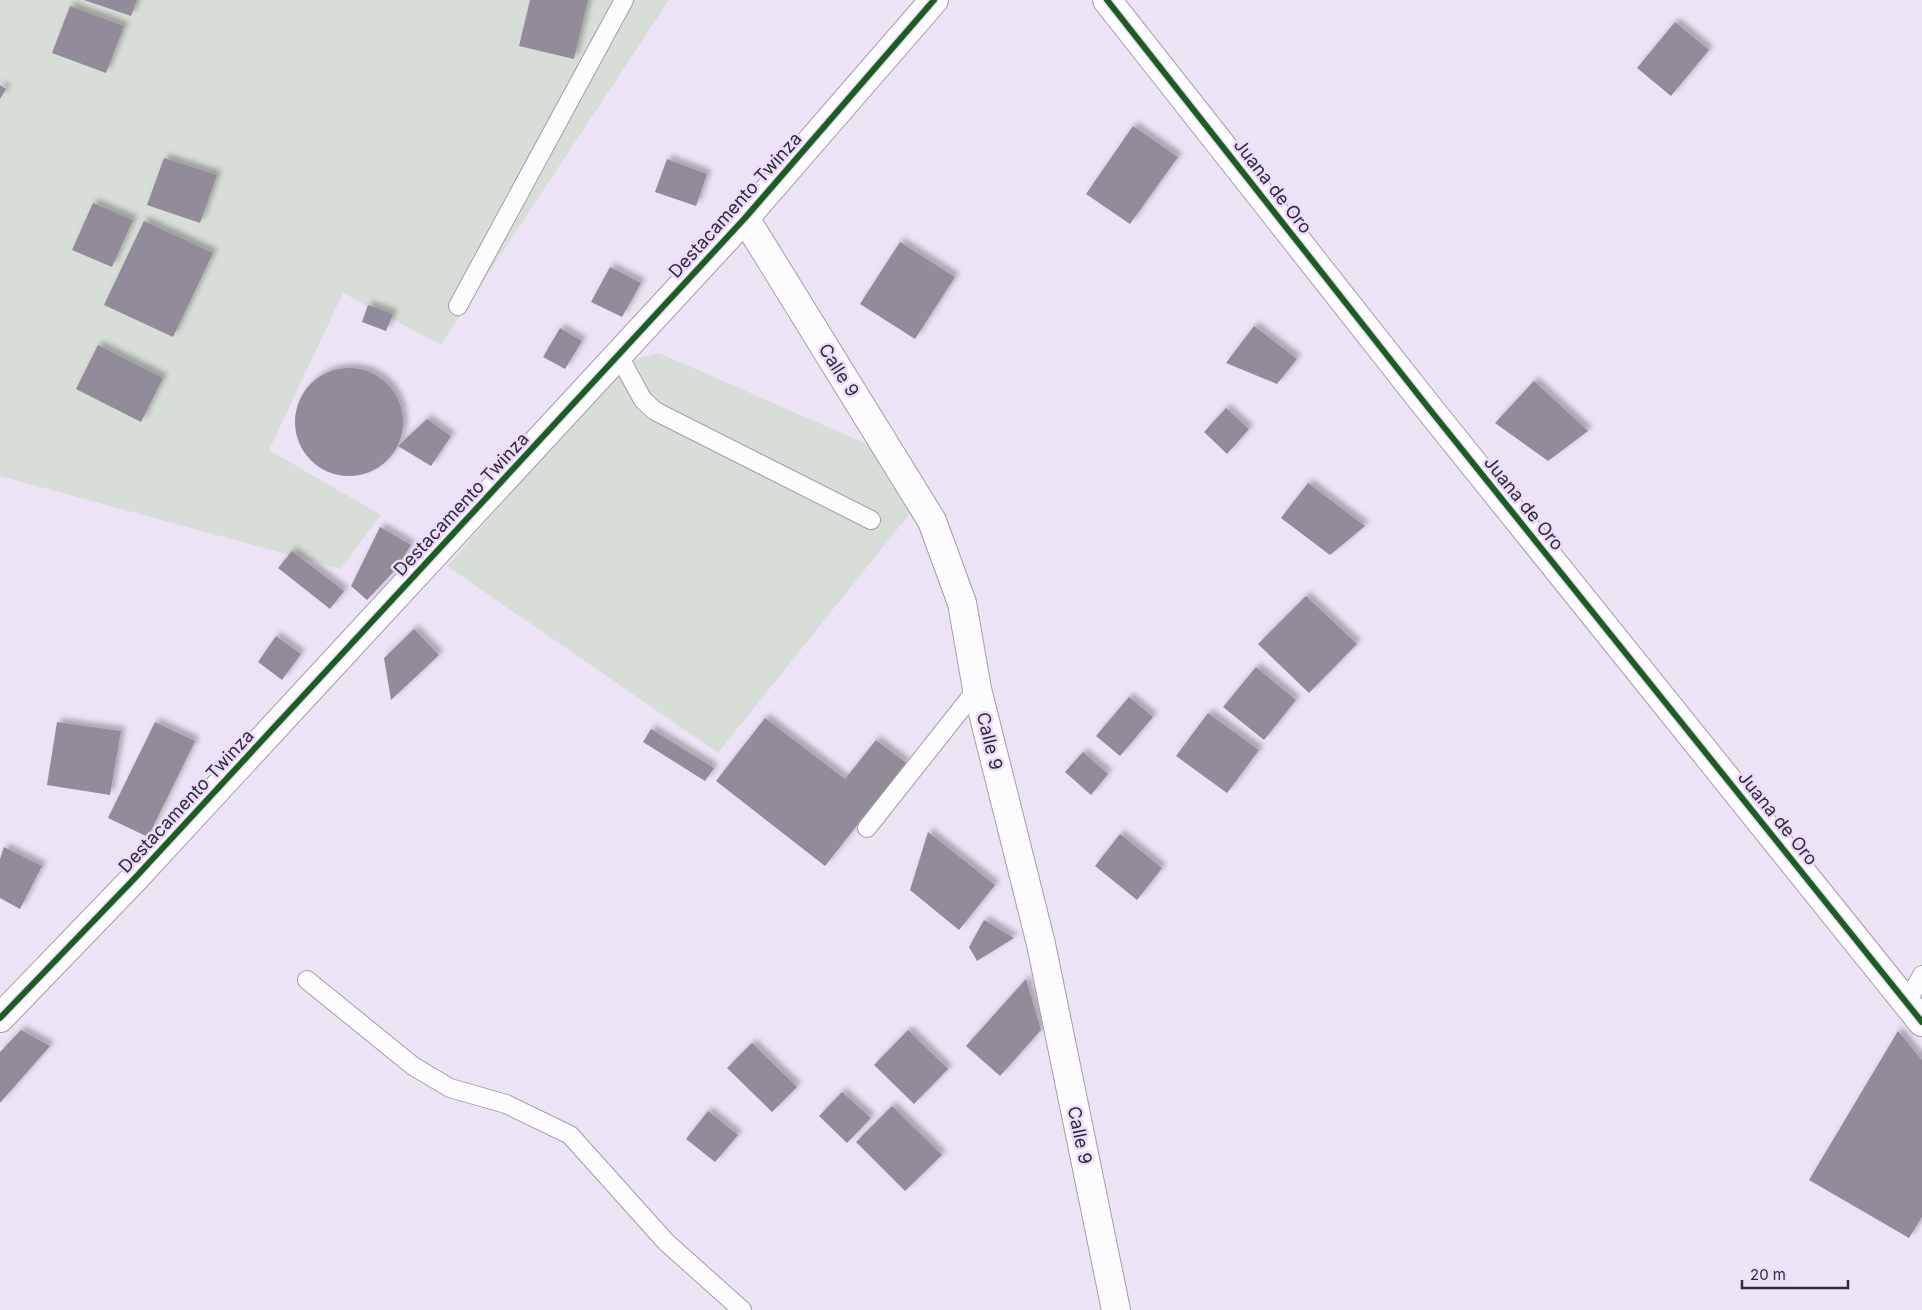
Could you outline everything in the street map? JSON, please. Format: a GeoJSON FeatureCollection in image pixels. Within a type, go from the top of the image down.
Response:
{"type":"FeatureCollection","features":[{"type":"Feature","properties":{"kind":"street","name":"Destacamento Twinza"},"geometry":{"type":"LineString","coordinates":[[0,1018],[134,879],[619,356],[745,218],[934,0]]}},
{"type":"Feature","properties":{"kind":"street","name":"Juana de Oro"},"geometry":{"type":"LineString","coordinates":[[1107,0],[1427,406],[1914,1012]]}},
{"type":"Feature","properties":{"kind":"street","name":"Calle 9"},"geometry":{"type":"LineString","coordinates":[[745,218],[932,521],[962,603],[977,689],[1041,944],[1116,1310]]}},
{"type":"Feature","properties":{"kind":"lane"},"geometry":{"type":"LineString","coordinates":[[458,306],[624,0]]}},
{"type":"Feature","properties":{"kind":"lane"},"geometry":{"type":"LineString","coordinates":[[619,356],[643,400],[655,411],[871,520]]}},
{"type":"Feature","properties":{"kind":"lane"},"geometry":{"type":"LineString","coordinates":[[868,828],[977,689]]}},
{"type":"Feature","properties":{"kind":"lane"},"geometry":{"type":"LineString","coordinates":[[1914,1012],[1922,975]]}},
{"type":"Feature","properties":{"kind":"lane"},"geometry":{"type":"LineString","coordinates":[[307,980],[413,1066],[450,1088],[506,1104],[570,1135],[666,1242],[742,1310]]}},
{"type":"Feature","properties":{"kind":"shaded area"},"geometry":{"type":"Polygon","coordinates":[[[0,0],[669,0],[441,345],[343,293],[269,450],[381,515],[341,569],[0,476],[0,0]]]}},
{"type":"Feature","properties":{"kind":"shaded area"},"geometry":{"type":"Polygon","coordinates":[[[659,353],[878,449],[911,512],[718,753],[447,566],[627,362],[659,353]]]}},
{"type":"Feature","properties":{"kind":"building"},"geometry":{"type":"Polygon","coordinates":[[[84,0],[137,0],[131,16],[84,0]]]}},
{"type":"Feature","properties":{"kind":"building"},"geometry":{"type":"Polygon","coordinates":[[[530,0],[588,0],[574,59],[519,46],[530,0]]]}},
{"type":"Feature","properties":{"kind":"building"},"geometry":{"type":"Polygon","coordinates":[[[70,6],[124,26],[106,73],[52,53],[70,6]]]}},
{"type":"Feature","properties":{"kind":"building"},"geometry":{"type":"Polygon","coordinates":[[[1675,22],[1709,50],[1671,96],[1637,68],[1675,22]]]}},
{"type":"Feature","properties":{"kind":"building"},"geometry":{"type":"Polygon","coordinates":[[[0,85],[6,89],[0,99],[0,85]]]}},
{"type":"Feature","properties":{"kind":"building"},"geometry":{"type":"Polygon","coordinates":[[[1133,126],[1178,157],[1130,224],[1086,194],[1133,126]]]}},
{"type":"Feature","properties":{"kind":"building"},"geometry":{"type":"Polygon","coordinates":[[[164,158],[217,175],[200,223],[147,205],[164,158]]]}},
{"type":"Feature","properties":{"kind":"building"},"geometry":{"type":"Polygon","coordinates":[[[667,159],[707,174],[696,206],[655,192],[667,159]]]}},
{"type":"Feature","properties":{"kind":"building"},"geometry":{"type":"Polygon","coordinates":[[[93,203],[133,220],[112,267],[72,250],[93,203]]]}},
{"type":"Feature","properties":{"kind":"building"},"geometry":{"type":"Polygon","coordinates":[[[144,221],[213,253],[173,337],[104,305],[144,221]]]}},
{"type":"Feature","properties":{"kind":"building"},"geometry":{"type":"Polygon","coordinates":[[[900,242],[955,277],[915,339],[860,304],[900,242]]]}},
{"type":"Feature","properties":{"kind":"building"},"geometry":{"type":"Polygon","coordinates":[[[610,267],[641,283],[622,317],[591,302],[610,267]]]}},
{"type":"Feature","properties":{"kind":"building"},"geometry":{"type":"Polygon","coordinates":[[[368,305],[393,314],[386,331],[362,322],[368,305]]]}},
{"type":"Feature","properties":{"kind":"building"},"geometry":{"type":"Polygon","coordinates":[[[1254,326],[1297,359],[1277,384],[1226,363],[1254,326]]]}},
{"type":"Feature","properties":{"kind":"building"},"geometry":{"type":"Polygon","coordinates":[[[560,328],[582,341],[565,369],[543,357],[560,328]]]}},
{"type":"Feature","properties":{"kind":"building"},"geometry":{"type":"Polygon","coordinates":[[[98,345],[163,378],[141,422],[76,389],[98,345]]]}},
{"type":"Feature","properties":{"kind":"building"},"geometry":{"type":"Polygon","coordinates":[[[349,368],[370,372],[387,384],[399,401],[403,422],[399,443],[387,460],[370,472],[349,476],[328,472],[311,460],[299,443],[295,422],[299,401],[311,384],[328,372],[349,368]]]}},
{"type":"Feature","properties":{"kind":"building"},"geometry":{"type":"Polygon","coordinates":[[[1534,381],[1588,431],[1548,461],[1495,423],[1534,381]]]}},
{"type":"Feature","properties":{"kind":"building"},"geometry":{"type":"Polygon","coordinates":[[[1226,408],[1249,429],[1227,454],[1204,432],[1226,408]]]}},
{"type":"Feature","properties":{"kind":"building"},"geometry":{"type":"Polygon","coordinates":[[[427,419],[451,436],[431,466],[398,446],[427,419]]]}},
{"type":"Feature","properties":{"kind":"building"},"geometry":{"type":"Polygon","coordinates":[[[1308,483],[1365,526],[1330,555],[1281,518],[1308,483]]]}},
{"type":"Feature","properties":{"kind":"building"},"geometry":{"type":"Polygon","coordinates":[[[380,527],[411,545],[396,569],[367,600],[351,586],[380,527]]]}},
{"type":"Feature","properties":{"kind":"building"},"geometry":{"type":"Polygon","coordinates":[[[292,551],[344,591],[330,609],[278,568],[292,551]]]}},
{"type":"Feature","properties":{"kind":"building"},"geometry":{"type":"Polygon","coordinates":[[[1306,596],[1357,644],[1309,693],[1258,644],[1306,596]]]}},
{"type":"Feature","properties":{"kind":"building"},"geometry":{"type":"Polygon","coordinates":[[[414,629],[439,655],[391,700],[384,658],[414,629]]]}},
{"type":"Feature","properties":{"kind":"building"},"geometry":{"type":"Polygon","coordinates":[[[276,636],[301,654],[282,680],[258,662],[276,636]]]}},
{"type":"Feature","properties":{"kind":"building"},"geometry":{"type":"Polygon","coordinates":[[[1256,667],[1296,700],[1264,740],[1223,707],[1256,667]]]}},
{"type":"Feature","properties":{"kind":"building"},"geometry":{"type":"Polygon","coordinates":[[[1129,697],[1153,717],[1120,756],[1096,736],[1129,697]]]}},
{"type":"Feature","properties":{"kind":"building"},"geometry":{"type":"Polygon","coordinates":[[[1208,713],[1259,750],[1227,793],[1176,756],[1208,713]]]}},
{"type":"Feature","properties":{"kind":"building"},"geometry":{"type":"Polygon","coordinates":[[[765,718],[845,779],[876,740],[906,763],[825,866],[716,781],[765,718]]]}},
{"type":"Feature","properties":{"kind":"building"},"geometry":{"type":"Polygon","coordinates":[[[57,722],[121,731],[110,795],[47,785],[57,722]]]}},
{"type":"Feature","properties":{"kind":"building"},"geometry":{"type":"Polygon","coordinates":[[[155,722],[195,741],[148,837],[108,818],[155,722]]]}},
{"type":"Feature","properties":{"kind":"building"},"geometry":{"type":"Polygon","coordinates":[[[651,729],[714,768],[705,781],[643,742],[651,729]]]}},
{"type":"Feature","properties":{"kind":"building"},"geometry":{"type":"Polygon","coordinates":[[[1083,752],[1108,774],[1091,795],[1065,772],[1083,752]]]}},
{"type":"Feature","properties":{"kind":"building"},"geometry":{"type":"Polygon","coordinates":[[[928,832],[995,885],[959,930],[910,890],[928,832]]]}},
{"type":"Feature","properties":{"kind":"building"},"geometry":{"type":"Polygon","coordinates":[[[1120,834],[1162,868],[1137,900],[1095,866],[1120,834]]]}},
{"type":"Feature","properties":{"kind":"building"},"geometry":{"type":"Polygon","coordinates":[[[4,847],[42,866],[20,909],[0,898],[0,859],[4,847]]]}},
{"type":"Feature","properties":{"kind":"building"},"geometry":{"type":"Polygon","coordinates":[[[984,920],[1014,938],[977,961],[969,947],[984,920]]]}},
{"type":"Feature","properties":{"kind":"building"},"geometry":{"type":"Polygon","coordinates":[[[1026,979],[1041,1030],[1000,1076],[966,1046],[1026,979]]]}},
{"type":"Feature","properties":{"kind":"building"},"geometry":{"type":"Polygon","coordinates":[[[21,1030],[50,1046],[0,1103],[0,1052],[21,1030]]]}},
{"type":"Feature","properties":{"kind":"building"},"geometry":{"type":"Polygon","coordinates":[[[908,1030],[948,1069],[914,1104],[874,1065],[908,1030]]]}},
{"type":"Feature","properties":{"kind":"building"},"geometry":{"type":"Polygon","coordinates":[[[1898,1031],[1922,1060],[1922,1217],[1909,1238],[1809,1180],[1898,1031]]]}},
{"type":"Feature","properties":{"kind":"building"},"geometry":{"type":"Polygon","coordinates":[[[752,1043],[797,1087],[772,1112],[727,1068],[752,1043]]]}},
{"type":"Feature","properties":{"kind":"building"},"geometry":{"type":"Polygon","coordinates":[[[842,1092],[871,1118],[847,1143],[819,1116],[842,1092]]]}},
{"type":"Feature","properties":{"kind":"building"},"geometry":{"type":"Polygon","coordinates":[[[892,1106],[942,1155],[905,1191],[856,1142],[892,1106]]]}},
{"type":"Feature","properties":{"kind":"building"},"geometry":{"type":"Polygon","coordinates":[[[708,1111],[738,1135],[715,1162],[686,1139],[708,1111]]]}},
{"type":"Feature","properties":{"kind":"cycle path"},"geometry":{"type":"LineString","coordinates":[[0,1018],[134,879],[745,218],[934,0]]}},
{"type":"Feature","properties":{"kind":"cycle path"},"geometry":{"type":"LineString","coordinates":[[1107,0],[1427,406],[1922,1022]]}}]}
